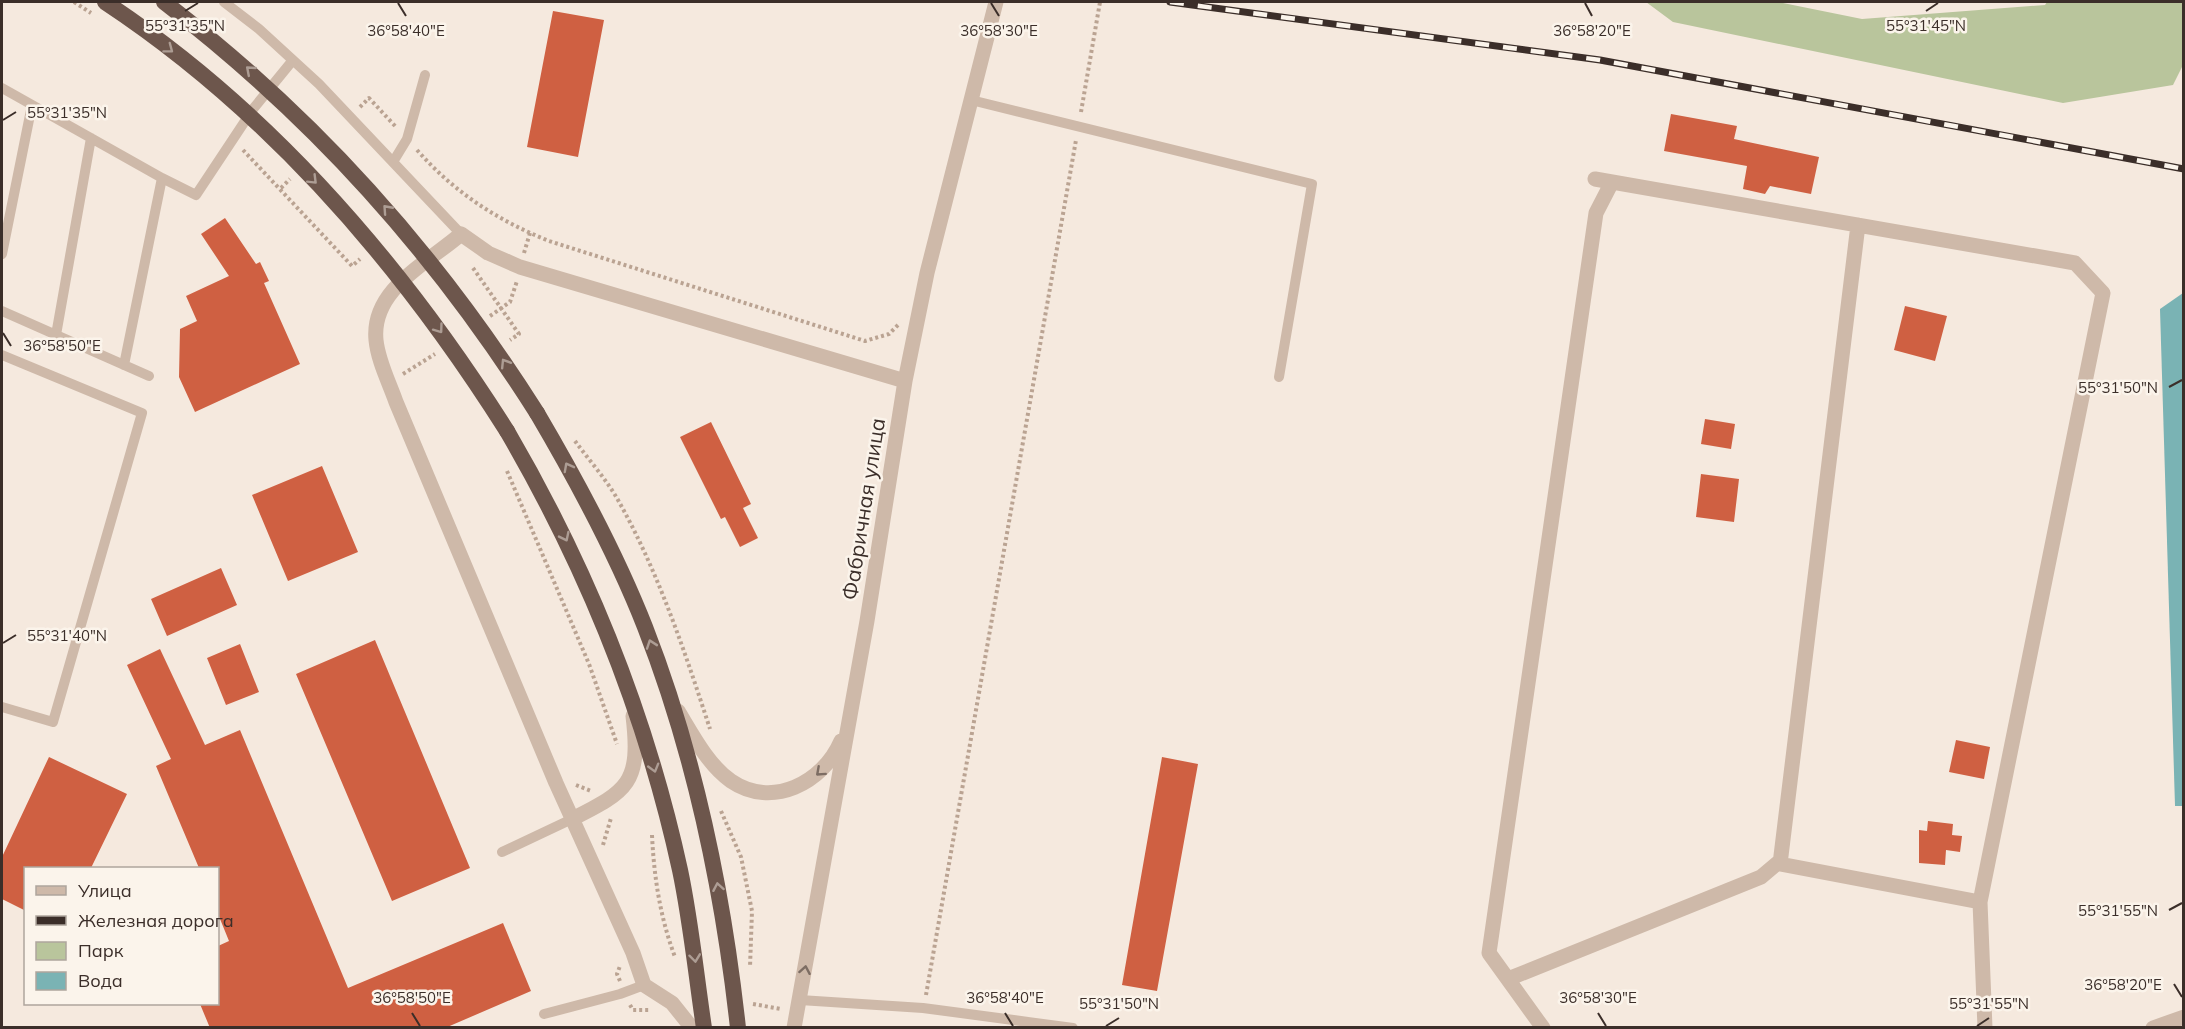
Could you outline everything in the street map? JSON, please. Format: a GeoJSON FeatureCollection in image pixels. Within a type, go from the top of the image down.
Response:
{"type":"FeatureCollection","features":[{"type":"Feature","properties":{"kind":"highway"},"geometry":{"type":"LineString","coordinates":[[105,2],[227,96],[328,195],[423,307],[465,364],[507,431],[568,544],[601,617],[630,692],[663,801],[680,871],[693,942],[704,1028]]}},
{"type":"Feature","properties":{"kind":"highway"},"geometry":{"type":"LineString","coordinates":[[164,2],[250,70],[354,171],[451,286],[494,345],[568,467],[645,626],[670,699],[697,792],[714,864],[727,936],[738,1028]]}},
{"type":"Feature","properties":{"kind":"street","name":"Фабричная улица"},"geometry":{"type":"LineString","coordinates":[[794,1028],[849,722],[905,381],[927,273],[996,2]]}},
{"type":"Feature","properties":{"kind":"street"},"geometry":{"type":"LineString","coordinates":[[1595,179],[2075,263],[2103,292],[1980,902],[1985,1028]]}},
{"type":"Feature","properties":{"kind":"street"},"geometry":{"type":"LineString","coordinates":[[1543,1028],[1489,953],[1596,213],[1612,182]]}},
{"type":"Feature","properties":{"kind":"street"},"geometry":{"type":"LineString","coordinates":[[1508,979],[1761,877],[1780,861],[1858,225]]}},
{"type":"Feature","properties":{"kind":"street"},"geometry":{"type":"LineString","coordinates":[[692,1028],[672,1003],[645,985],[633,953],[572,819],[396,402],[376,340],[379,310],[386,298],[461,234],[489,253],[520,267],[905,381]]}},
{"type":"Feature","properties":{"kind":"street"},"geometry":{"type":"LineString","coordinates":[[572,819],[617,795],[632,775],[635,733],[630,692]]}},
{"type":"Feature","properties":{"kind":"street"},"geometry":{"type":"LineString","coordinates":[[670,699],[714,764],[731,780],[748,788],[768,791],[787,790],[804,784],[823,771],[835,755],[849,722]]}},
{"type":"Feature","properties":{"kind":"street"},"geometry":{"type":"LineString","coordinates":[[1780,861],[1780,864],[1980,902]]}},
{"type":"Feature","properties":{"kind":"street"},"geometry":{"type":"LineString","coordinates":[[2153,1028],[2184,1017]]}},
{"type":"Feature","properties":{"kind":"lane"},"geometry":{"type":"LineString","coordinates":[[224,2],[294,60],[351,116],[461,234]]}},
{"type":"Feature","properties":{"kind":"lane"},"geometry":{"type":"LineString","coordinates":[[2,88],[196,195],[254,109],[294,60]]}},
{"type":"Feature","properties":{"kind":"lane"},"geometry":{"type":"LineString","coordinates":[[393,162],[407,138],[425,75]]}},
{"type":"Feature","properties":{"kind":"lane"},"geometry":{"type":"LineString","coordinates":[[971,100],[1312,184],[1279,377]]}},
{"type":"Feature","properties":{"kind":"lane"},"geometry":{"type":"LineString","coordinates":[[2,254],[32,105]]}},
{"type":"Feature","properties":{"kind":"lane"},"geometry":{"type":"LineString","coordinates":[[56,336],[91,138]]}},
{"type":"Feature","properties":{"kind":"lane"},"geometry":{"type":"LineString","coordinates":[[124,365],[162,178]]}},
{"type":"Feature","properties":{"kind":"lane"},"geometry":{"type":"LineString","coordinates":[[2,312],[149,376]]}},
{"type":"Feature","properties":{"kind":"lane"},"geometry":{"type":"LineString","coordinates":[[2,355],[142,413],[53,722],[2,707]]}},
{"type":"Feature","properties":{"kind":"lane"},"geometry":{"type":"LineString","coordinates":[[502,852],[572,819]]}},
{"type":"Feature","properties":{"kind":"lane"},"geometry":{"type":"LineString","coordinates":[[544,1014],[645,985]]}},
{"type":"Feature","properties":{"kind":"lane"},"geometry":{"type":"LineString","coordinates":[[800,1000],[923,1008],[1073,1028]]}},
{"type":"Feature","properties":{"kind":"path"},"geometry":{"type":"LineString","coordinates":[[74,2],[93,14]]}},
{"type":"Feature","properties":{"kind":"path"},"geometry":{"type":"LineString","coordinates":[[923,1008],[1100,2]]}},
{"type":"Feature","properties":{"kind":"path"},"geometry":{"type":"LineString","coordinates":[[351,116],[369,98],[440,176],[480,207],[509,225],[549,241],[865,341],[889,334],[901,321]]}},
{"type":"Feature","properties":{"kind":"path"},"geometry":{"type":"LineString","coordinates":[[231,142],[245,151],[352,266],[360,259]]}},
{"type":"Feature","properties":{"kind":"path"},"geometry":{"type":"LineString","coordinates":[[281,188],[296,172]]}},
{"type":"Feature","properties":{"kind":"path"},"geometry":{"type":"LineString","coordinates":[[283,174],[291,182]]}},
{"type":"Feature","properties":{"kind":"path"},"geometry":{"type":"LineString","coordinates":[[353,250],[367,267]]}},
{"type":"Feature","properties":{"kind":"path"},"geometry":{"type":"LineString","coordinates":[[473,268],[519,334],[510,340]]}},
{"type":"Feature","properties":{"kind":"path"},"geometry":{"type":"LineString","coordinates":[[428,346],[435,356]]}},
{"type":"Feature","properties":{"kind":"path"},"geometry":{"type":"LineString","coordinates":[[570,434],[618,499],[651,570],[685,654],[711,733]]}},
{"type":"Feature","properties":{"kind":"path"},"geometry":{"type":"LineString","coordinates":[[505,466],[589,664],[618,747]]}},
{"type":"Feature","properties":{"kind":"path"},"geometry":{"type":"LineString","coordinates":[[552,772],[564,768],[571,781],[579,788],[601,791]]}},
{"type":"Feature","properties":{"kind":"path"},"geometry":{"type":"LineString","coordinates":[[717,802],[741,857],[752,911],[750,969]]}},
{"type":"Feature","properties":{"kind":"path"},"geometry":{"type":"LineString","coordinates":[[593,865],[606,860],[603,839],[612,815]]}},
{"type":"Feature","properties":{"kind":"path"},"geometry":{"type":"LineString","coordinates":[[652,828],[654,875],[666,933],[677,962]]}},
{"type":"Feature","properties":{"kind":"path"},"geometry":{"type":"LineString","coordinates":[[751,992],[753,1012]]}},
{"type":"Feature","properties":{"kind":"path"},"geometry":{"type":"LineString","coordinates":[[752,1004],[784,1010]]}},
{"type":"Feature","properties":{"kind":"green space"},"geometry":{"type":"Polygon","coordinates":[[[1646,2],[1778,2],[1862,19],[2045,5],[2047,2],[2183,2],[2183,65],[2173,85],[2063,103],[1673,22],[1646,2]]]}},
{"type":"Feature","properties":{"kind":"water"},"geometry":{"type":"Polygon","coordinates":[[[2183,293],[2184,806],[2175,806],[2160,309],[2183,293]]]}},
{"type":"Feature","properties":{"kind":"building"},"geometry":{"type":"Polygon","coordinates":[[[553,11],[604,20],[578,157],[527,147],[553,11]]]}},
{"type":"Feature","properties":{"kind":"building"},"geometry":{"type":"Polygon","coordinates":[[[1671,114],[1737,126],[1734,139],[1819,157],[1811,194],[1770,186],[1765,194],[1743,189],[1747,166],[1664,151],[1671,114]]]}},
{"type":"Feature","properties":{"kind":"building"},"geometry":{"type":"Polygon","coordinates":[[[225,218],[256,264],[260,262],[269,281],[264,283],[300,364],[195,412],[179,377],[180,329],[197,321],[186,296],[229,276],[201,234],[225,218]]]}},
{"type":"Feature","properties":{"kind":"building"},"geometry":{"type":"Polygon","coordinates":[[[1905,306],[1947,316],[1935,361],[1894,350],[1905,306]]]}},
{"type":"Feature","properties":{"kind":"building"},"geometry":{"type":"Polygon","coordinates":[[[1705,419],[1735,424],[1731,449],[1701,444],[1705,419]]]}},
{"type":"Feature","properties":{"kind":"building"},"geometry":{"type":"Polygon","coordinates":[[[711,422],[751,504],[743,508],[758,538],[740,547],[725,517],[721,519],[680,437],[711,422]]]}},
{"type":"Feature","properties":{"kind":"building"},"geometry":{"type":"Polygon","coordinates":[[[322,466],[358,552],[288,581],[252,495],[322,466]]]}},
{"type":"Feature","properties":{"kind":"building"},"geometry":{"type":"Polygon","coordinates":[[[1701,474],[1739,479],[1734,522],[1696,517],[1701,474]]]}},
{"type":"Feature","properties":{"kind":"building"},"geometry":{"type":"Polygon","coordinates":[[[221,568],[237,605],[167,636],[151,599],[221,568]]]}},
{"type":"Feature","properties":{"kind":"building"},"geometry":{"type":"Polygon","coordinates":[[[375,640],[470,868],[392,901],[296,674],[375,640]]]}},
{"type":"Feature","properties":{"kind":"building"},"geometry":{"type":"Polygon","coordinates":[[[240,644],[259,692],[226,705],[207,658],[240,644]]]}},
{"type":"Feature","properties":{"kind":"building"},"geometry":{"type":"Polygon","coordinates":[[[160,649],[205,745],[240,730],[348,988],[503,923],[531,991],[445,1028],[210,1028],[200,1005],[219,1005],[219,946],[229,941],[219,916],[219,867],[199,867],[156,766],[171,759],[127,665],[160,649]]]}},
{"type":"Feature","properties":{"kind":"building"},"geometry":{"type":"Polygon","coordinates":[[[1956,740],[1990,747],[1984,779],[1949,772],[1956,740]]]}},
{"type":"Feature","properties":{"kind":"building"},"geometry":{"type":"Polygon","coordinates":[[[49,757],[127,794],[91,867],[24,867],[24,910],[2,899],[2,857],[49,757]]]}},
{"type":"Feature","properties":{"kind":"building"},"geometry":{"type":"Polygon","coordinates":[[[1162,757],[1198,764],[1157,991],[1122,985],[1162,757]]]}},
{"type":"Feature","properties":{"kind":"building"},"geometry":{"type":"Polygon","coordinates":[[[1928,821],[1953,824],[1952,835],[1962,836],[1960,852],[1946,850],[1945,865],[1919,863],[1919,830],[1927,831],[1928,821]]]}},
{"type":"Feature","properties":{"kind":"railway"},"geometry":{"type":"LineString","coordinates":[[1170,2],[1600,60],[2184,169]]}}]}
